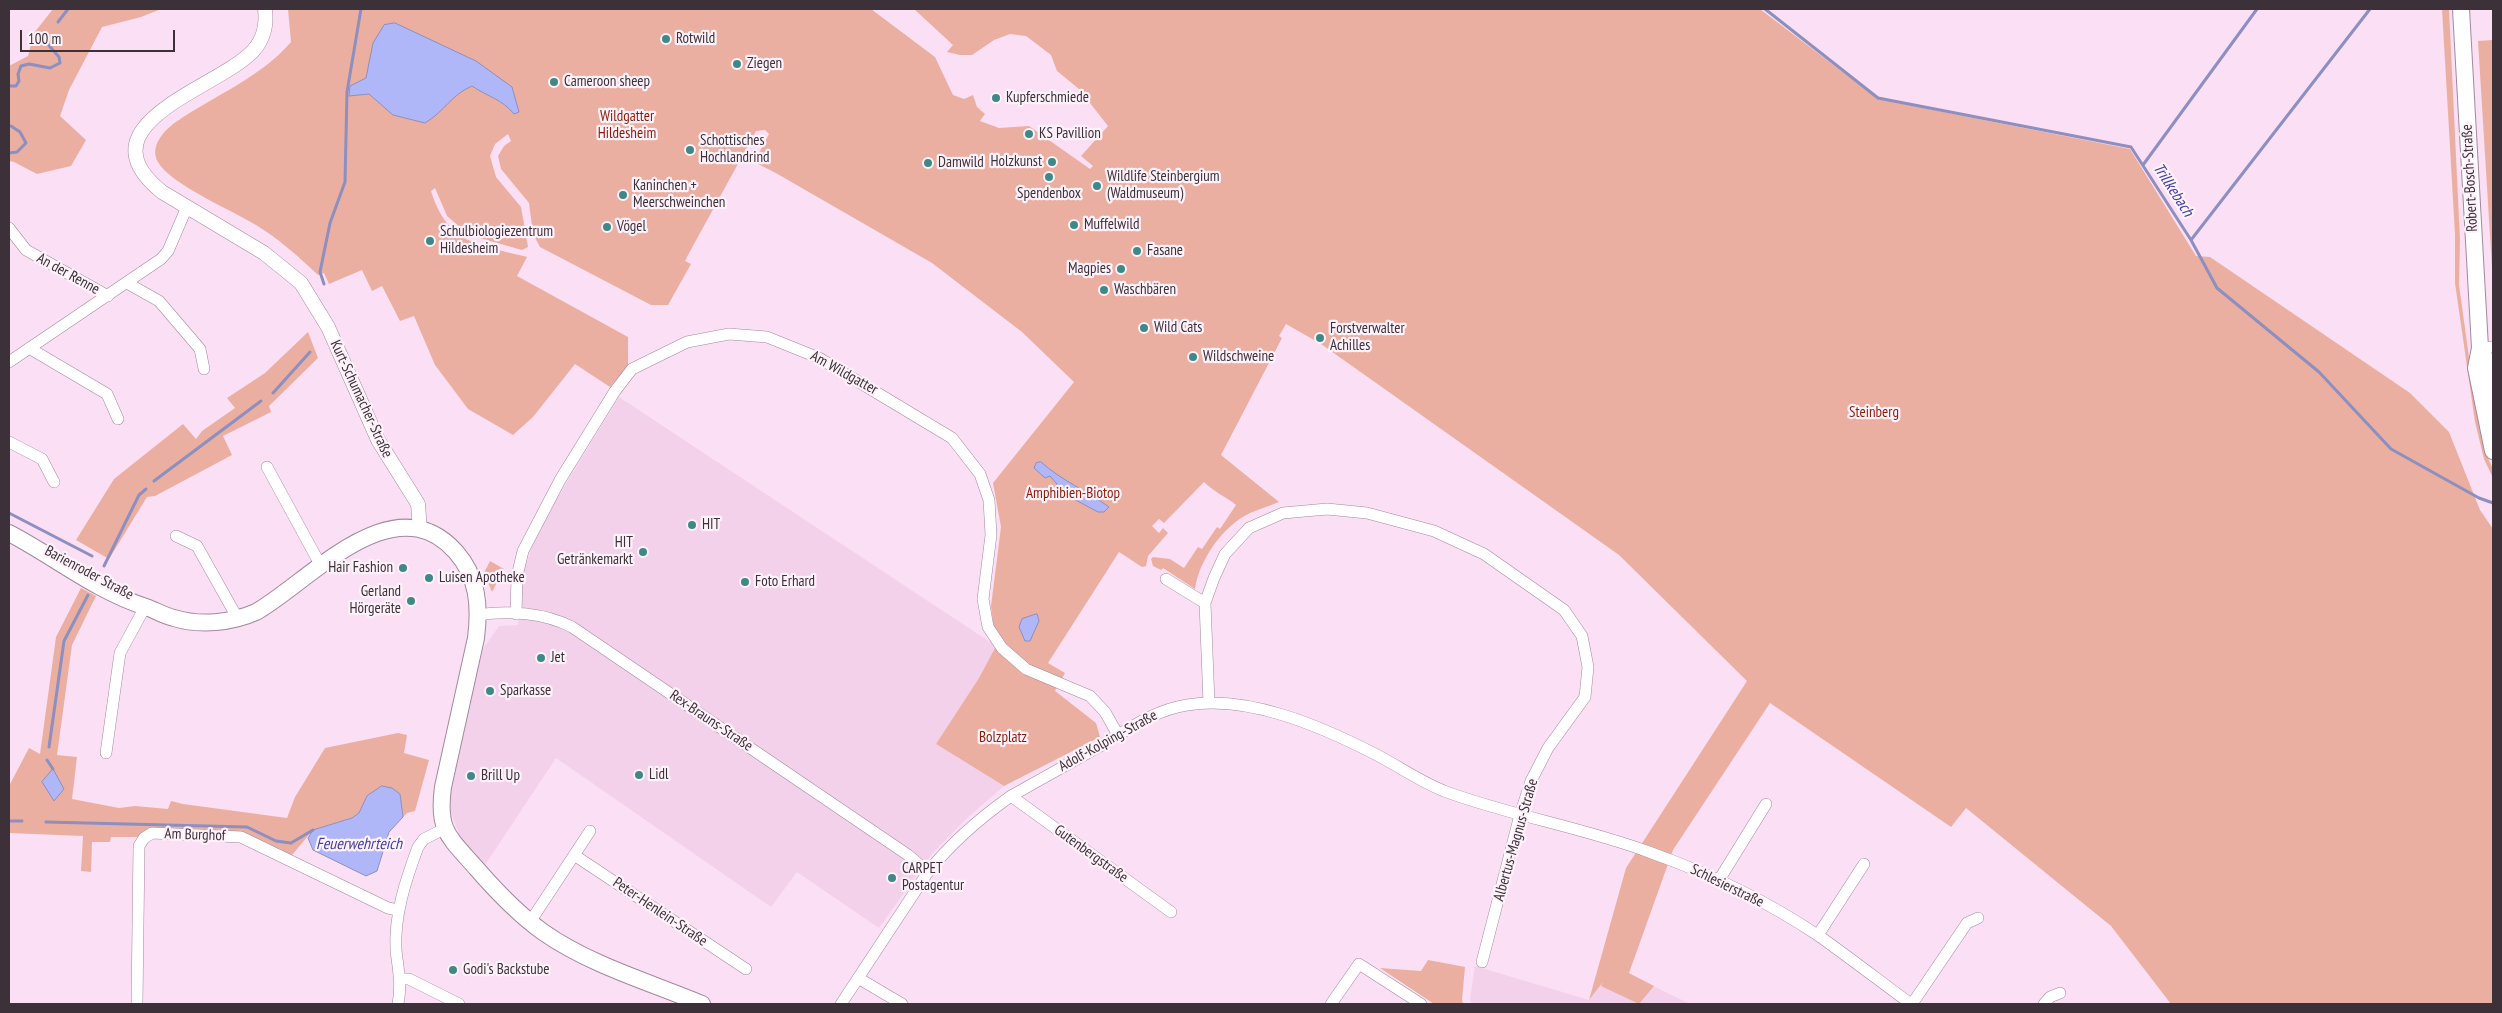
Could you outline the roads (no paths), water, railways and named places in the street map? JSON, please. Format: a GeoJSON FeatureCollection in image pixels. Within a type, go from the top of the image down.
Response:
{"type":"FeatureCollection","features":[{"type":"Feature","properties":{"kind":"main road","name":"Robert-Bosch-Straße"},"geometry":{"type":"LineString","coordinates":[[2461,9],[2493,408]]}},
{"type":"Feature","properties":{"kind":"main road","name":"Robert-Bosch-Straße"},"geometry":{"type":"LineString","coordinates":[[2487,347],[2476,368],[2493,452]]}},
{"type":"Feature","properties":{"kind":"main road","name":"Barienroder Straße"},"geometry":{"type":"LineString","coordinates":[[9,534],[48,550],[108,580],[138,599],[145,606],[174,619],[191,621],[238,619],[272,603],[356,541],[377,532],[403,529],[420,530]]}},
{"type":"Feature","properties":{"kind":"main road"},"geometry":{"type":"LineString","coordinates":[[420,530],[443,540],[461,558],[474,583],[478,615],[474,646],[443,787],[440,807],[444,829],[497,891],[530,922],[560,943],[584,955],[702,1004]]}},
{"type":"Feature","properties":{"kind":"street","name":"Kurt-Schumacher-Straße"},"geometry":{"type":"LineString","coordinates":[[265,9],[265,29],[253,50],[238,63],[169,104],[148,124],[139,136],[136,152],[138,165],[142,173],[162,192],[279,264],[301,284],[311,297],[328,327],[378,440],[418,504],[420,530]]}},
{"type":"Feature","properties":{"kind":"street","name":"An der Renne"},"geometry":{"type":"LineString","coordinates":[[9,362],[14,352],[29,348],[156,263],[168,251],[187,206]]}},
{"type":"Feature","properties":{"kind":"street","name":"An der Renne"},"geometry":{"type":"LineString","coordinates":[[9,228],[26,250],[108,296]]}},
{"type":"Feature","properties":{"kind":"street"},"geometry":{"type":"LineString","coordinates":[[127,284],[159,301],[200,349],[204,369]]}},
{"type":"Feature","properties":{"kind":"street","name":"Am Wildgatter"},"geometry":{"type":"LineString","coordinates":[[516,614],[517,576],[523,551],[560,480],[615,391],[632,369],[688,342],[729,334],[767,337],[819,358],[952,438],[980,474],[989,500],[991,535],[982,599],[988,627],[1002,648],[1026,669],[1090,696],[1105,712],[1118,735]]}},
{"type":"Feature","properties":{"kind":"street"},"geometry":{"type":"LineString","coordinates":[[29,348],[108,394],[118,419]]}},
{"type":"Feature","properties":{"kind":"street"},"geometry":{"type":"LineString","coordinates":[[9,442],[42,460],[54,482]]}},
{"type":"Feature","properties":{"kind":"street"},"geometry":{"type":"LineString","coordinates":[[267,467],[321,566]]}},
{"type":"Feature","properties":{"kind":"street","name":"Albertus-Magnus-Straße"},"geometry":{"type":"LineString","coordinates":[[1209,703],[1205,603],[1225,554],[1249,528],[1283,513],[1327,509],[1367,513],[1434,531],[1484,554],[1564,610],[1582,636],[1588,667],[1585,697],[1548,748],[1531,781],[1520,815],[1482,962]]}},
{"type":"Feature","properties":{"kind":"street"},"geometry":{"type":"LineString","coordinates":[[176,536],[198,546],[238,619]]}},
{"type":"Feature","properties":{"kind":"street"},"geometry":{"type":"LineString","coordinates":[[1166,578],[1205,603]]}},
{"type":"Feature","properties":{"kind":"street","name":"Barienroder Straße"},"geometry":{"type":"LineString","coordinates":[[106,753],[120,653],[145,606]]}},
{"type":"Feature","properties":{"kind":"street","name":"Rex-Brauns-Straße"},"geometry":{"type":"LineString","coordinates":[[478,615],[516,614],[554,619],[577,631],[908,855],[928,872]]}},
{"type":"Feature","properties":{"kind":"street","name":"Adolf-Kolping-Straße"},"geometry":{"type":"LineString","coordinates":[[841,1004],[928,872],[962,835],[1011,796],[1158,712],[1188,705],[1209,703],[1246,707],[1301,720],[1374,753],[1441,790],[1520,815]]}},
{"type":"Feature","properties":{"kind":"street","name":"Gutenbergstraße"},"geometry":{"type":"LineString","coordinates":[[1011,796],[1171,912]]}},
{"type":"Feature","properties":{"kind":"street"},"geometry":{"type":"LineString","coordinates":[[1719,880],[1766,804]]}},
{"type":"Feature","properties":{"kind":"street","name":"Schlesierstraße"},"geometry":{"type":"LineString","coordinates":[[1520,815],[1646,851],[1719,880],[1818,936],[1911,1004]]}},
{"type":"Feature","properties":{"kind":"street"},"geometry":{"type":"LineString","coordinates":[[398,1004],[400,979],[396,949],[398,910],[418,847],[424,839],[444,829]]}},
{"type":"Feature","properties":{"kind":"street"},"geometry":{"type":"LineString","coordinates":[[530,922],[590,831]]}},
{"type":"Feature","properties":{"kind":"street","name":"Am Burghof"},"geometry":{"type":"LineString","coordinates":[[137,1004],[139,846],[144,838],[152,834],[241,837],[388,908],[398,910]]}},
{"type":"Feature","properties":{"kind":"street","name":"Peter-Henlein-Straße"},"geometry":{"type":"LineString","coordinates":[[574,855],[746,969]]}},
{"type":"Feature","properties":{"kind":"street"},"geometry":{"type":"LineString","coordinates":[[1818,936],[1864,864]]}},
{"type":"Feature","properties":{"kind":"street"},"geometry":{"type":"LineString","coordinates":[[1911,1004],[1967,923],[1978,918]]}},
{"type":"Feature","properties":{"kind":"street"},"geometry":{"type":"LineString","coordinates":[[1331,1004],[1358,964],[1420,1004]]}},
{"type":"Feature","properties":{"kind":"street"},"geometry":{"type":"LineString","coordinates":[[858,978],[902,1004]]}},
{"type":"Feature","properties":{"kind":"street"},"geometry":{"type":"LineString","coordinates":[[400,979],[409,979],[459,1004]]}},
{"type":"Feature","properties":{"kind":"street"},"geometry":{"type":"LineString","coordinates":[[2044,1004],[2050,997],[2060,993]]}},
{"type":"Feature","properties":{"kind":"water"},"geometry":{"type":"Polygon","coordinates":[[[395,23],[476,61],[512,87],[519,112],[514,114],[500,101],[472,86],[459,94],[425,123],[393,115],[369,94],[349,96],[350,86],[366,78],[373,43],[384,25],[395,23]]]}},
{"type":"Feature","properties":{"kind":"water"},"geometry":{"type":"Polygon","coordinates":[[[1041,462],[1057,475],[1109,507],[1104,512],[1098,512],[1055,489],[1057,484],[1050,476],[1045,478],[1034,468],[1036,463],[1041,462]]]}},
{"type":"Feature","properties":{"kind":"water"},"geometry":{"type":"Polygon","coordinates":[[[1037,614],[1039,621],[1030,641],[1025,641],[1019,627],[1022,619],[1037,614]]]}},
{"type":"Feature","properties":{"kind":"water"},"geometry":{"type":"Polygon","coordinates":[[[53,769],[64,789],[54,801],[42,782],[53,769]]]}},
{"type":"Feature","properties":{"kind":"water","name":"Feuerwehrteich"},"geometry":{"type":"Polygon","coordinates":[[[382,786],[392,788],[400,794],[403,817],[389,832],[377,871],[366,876],[313,850],[308,838],[313,830],[352,818],[359,813],[367,796],[382,786]]]}},
{"type":"Feature","properties":{"kind":"waterway"},"geometry":{"type":"LineString","coordinates":[[58,22],[68,9]]}},
{"type":"Feature","properties":{"kind":"waterway"},"geometry":{"type":"LineString","coordinates":[[324,284],[320,272],[330,223],[345,182],[347,92],[361,9]]}},
{"type":"Feature","properties":{"kind":"waterway","name":"Trillkebach"},"geometry":{"type":"LineString","coordinates":[[1765,9],[1878,98],[2131,147],[2191,240],[2217,288],[2319,372],[2391,449],[2479,498],[2493,503]]}},
{"type":"Feature","properties":{"kind":"waterway"},"geometry":{"type":"LineString","coordinates":[[2143,165],[2257,9]]}},
{"type":"Feature","properties":{"kind":"waterway"},"geometry":{"type":"LineString","coordinates":[[2191,240],[2370,9]]}},
{"type":"Feature","properties":{"kind":"waterway"},"geometry":{"type":"LineString","coordinates":[[9,86],[16,86],[19,81],[18,74],[21,66],[29,64],[50,68],[60,63],[59,57],[45,41],[47,34]]}},
{"type":"Feature","properties":{"kind":"waterway"},"geometry":{"type":"LineString","coordinates":[[9,153],[17,152],[26,143],[20,132],[11,126]]}},
{"type":"Feature","properties":{"kind":"waterway"},"geometry":{"type":"LineString","coordinates":[[273,393],[310,352]]}},
{"type":"Feature","properties":{"kind":"waterway"},"geometry":{"type":"LineString","coordinates":[[154,481],[261,401]]}},
{"type":"Feature","properties":{"kind":"waterway"},"geometry":{"type":"LineString","coordinates":[[104,566],[139,495],[146,489]]}},
{"type":"Feature","properties":{"kind":"waterway"},"geometry":{"type":"LineString","coordinates":[[9,513],[92,556]]}},
{"type":"Feature","properties":{"kind":"waterway"},"geometry":{"type":"LineString","coordinates":[[49,747],[64,641],[88,595]]}},
{"type":"Feature","properties":{"kind":"waterway"},"geometry":{"type":"LineString","coordinates":[[47,760],[53,769]]}},
{"type":"Feature","properties":{"kind":"waterway"},"geometry":{"type":"LineString","coordinates":[[9,821],[22,821]]}},
{"type":"Feature","properties":{"kind":"waterway"},"geometry":{"type":"LineString","coordinates":[[46,822],[247,827],[276,841],[291,843],[313,830]]}},
{"type":"Feature","properties":{"kind":"place","name":"Rotwild"},"geometry":{"type":"Point","coordinates":[666,39]}},
{"type":"Feature","properties":{"kind":"place","name":"Ziegen"},"geometry":{"type":"Point","coordinates":[737,64]}},
{"type":"Feature","properties":{"kind":"place","name":"Cameroon sheep"},"geometry":{"type":"Point","coordinates":[554,82]}},
{"type":"Feature","properties":{"kind":"place","name":"Kupferschmiede"},"geometry":{"type":"Point","coordinates":[996,98]}},
{"type":"Feature","properties":{"kind":"place","name":"KS Pavillion"},"geometry":{"type":"Point","coordinates":[1029,134]}},
{"type":"Feature","properties":{"kind":"place","name":"Schottisches Hochlandrind"},"geometry":{"type":"Point","coordinates":[690,150]}},
{"type":"Feature","properties":{"kind":"place","name":"Holzkunst"},"geometry":{"type":"Point","coordinates":[1052,162]}},
{"type":"Feature","properties":{"kind":"place","name":"Damwild"},"geometry":{"type":"Point","coordinates":[928,163]}},
{"type":"Feature","properties":{"kind":"place","name":"Spendenbox"},"geometry":{"type":"Point","coordinates":[1049,177]}},
{"type":"Feature","properties":{"kind":"place","name":"Wildlife Steinbergium (Waldmuseum)"},"geometry":{"type":"Point","coordinates":[1097,186]}},
{"type":"Feature","properties":{"kind":"place","name":"Kaninchen + Meerschweinchen"},"geometry":{"type":"Point","coordinates":[623,195]}},
{"type":"Feature","properties":{"kind":"place","name":"Muffelwild"},"geometry":{"type":"Point","coordinates":[1074,225]}},
{"type":"Feature","properties":{"kind":"place","name":"Vögel"},"geometry":{"type":"Point","coordinates":[607,227]}},
{"type":"Feature","properties":{"kind":"place","name":"Schulbiologiezentrum Hildesheim"},"geometry":{"type":"Point","coordinates":[430,241]}},
{"type":"Feature","properties":{"kind":"place","name":"Fasane"},"geometry":{"type":"Point","coordinates":[1137,251]}},
{"type":"Feature","properties":{"kind":"place","name":"Magpies"},"geometry":{"type":"Point","coordinates":[1121,269]}},
{"type":"Feature","properties":{"kind":"place","name":"Waschbären"},"geometry":{"type":"Point","coordinates":[1104,290]}},
{"type":"Feature","properties":{"kind":"place","name":"Wild Cats"},"geometry":{"type":"Point","coordinates":[1144,328]}},
{"type":"Feature","properties":{"kind":"place","name":"Forstverwalter Achilles"},"geometry":{"type":"Point","coordinates":[1320,338]}},
{"type":"Feature","properties":{"kind":"place","name":"Wildschweine"},"geometry":{"type":"Point","coordinates":[1193,357]}},
{"type":"Feature","properties":{"kind":"place","name":"HIT"},"geometry":{"type":"Point","coordinates":[692,525]}},
{"type":"Feature","properties":{"kind":"place","name":"HIT Getränkemarkt"},"geometry":{"type":"Point","coordinates":[643,552]}},
{"type":"Feature","properties":{"kind":"place","name":"Hair Fashion"},"geometry":{"type":"Point","coordinates":[403,568]}},
{"type":"Feature","properties":{"kind":"place","name":"Luisen Apotheke"},"geometry":{"type":"Point","coordinates":[429,578]}},
{"type":"Feature","properties":{"kind":"place","name":"Foto Erhard"},"geometry":{"type":"Point","coordinates":[745,582]}},
{"type":"Feature","properties":{"kind":"place","name":"Gerland Hörgeräte"},"geometry":{"type":"Point","coordinates":[411,601]}},
{"type":"Feature","properties":{"kind":"place","name":"Jet"},"geometry":{"type":"Point","coordinates":[541,658]}},
{"type":"Feature","properties":{"kind":"place","name":"Sparkasse"},"geometry":{"type":"Point","coordinates":[490,691]}},
{"type":"Feature","properties":{"kind":"place","name":"Lidl"},"geometry":{"type":"Point","coordinates":[639,775]}},
{"type":"Feature","properties":{"kind":"place","name":"Brill Up"},"geometry":{"type":"Point","coordinates":[471,776]}},
{"type":"Feature","properties":{"kind":"place","name":"CARPET Postagentur"},"geometry":{"type":"Point","coordinates":[892,878]}},
{"type":"Feature","properties":{"kind":"place","name":"Godi's Backstube"},"geometry":{"type":"Point","coordinates":[453,970]}},
{"type":"Feature","properties":{"kind":"park label","name":"Wildgatter Hildesheim"},"geometry":{"type":"Point","coordinates":[627,126]}},
{"type":"Feature","properties":{"kind":"park label","name":"Steinberg"},"geometry":{"type":"Point","coordinates":[1874,413]}},
{"type":"Feature","properties":{"kind":"park label","name":"Amphibien-Biotop"},"geometry":{"type":"Point","coordinates":[1073,494]}},
{"type":"Feature","properties":{"kind":"park label","name":"Bolzplatz"},"geometry":{"type":"Point","coordinates":[1003,738]}}]}
